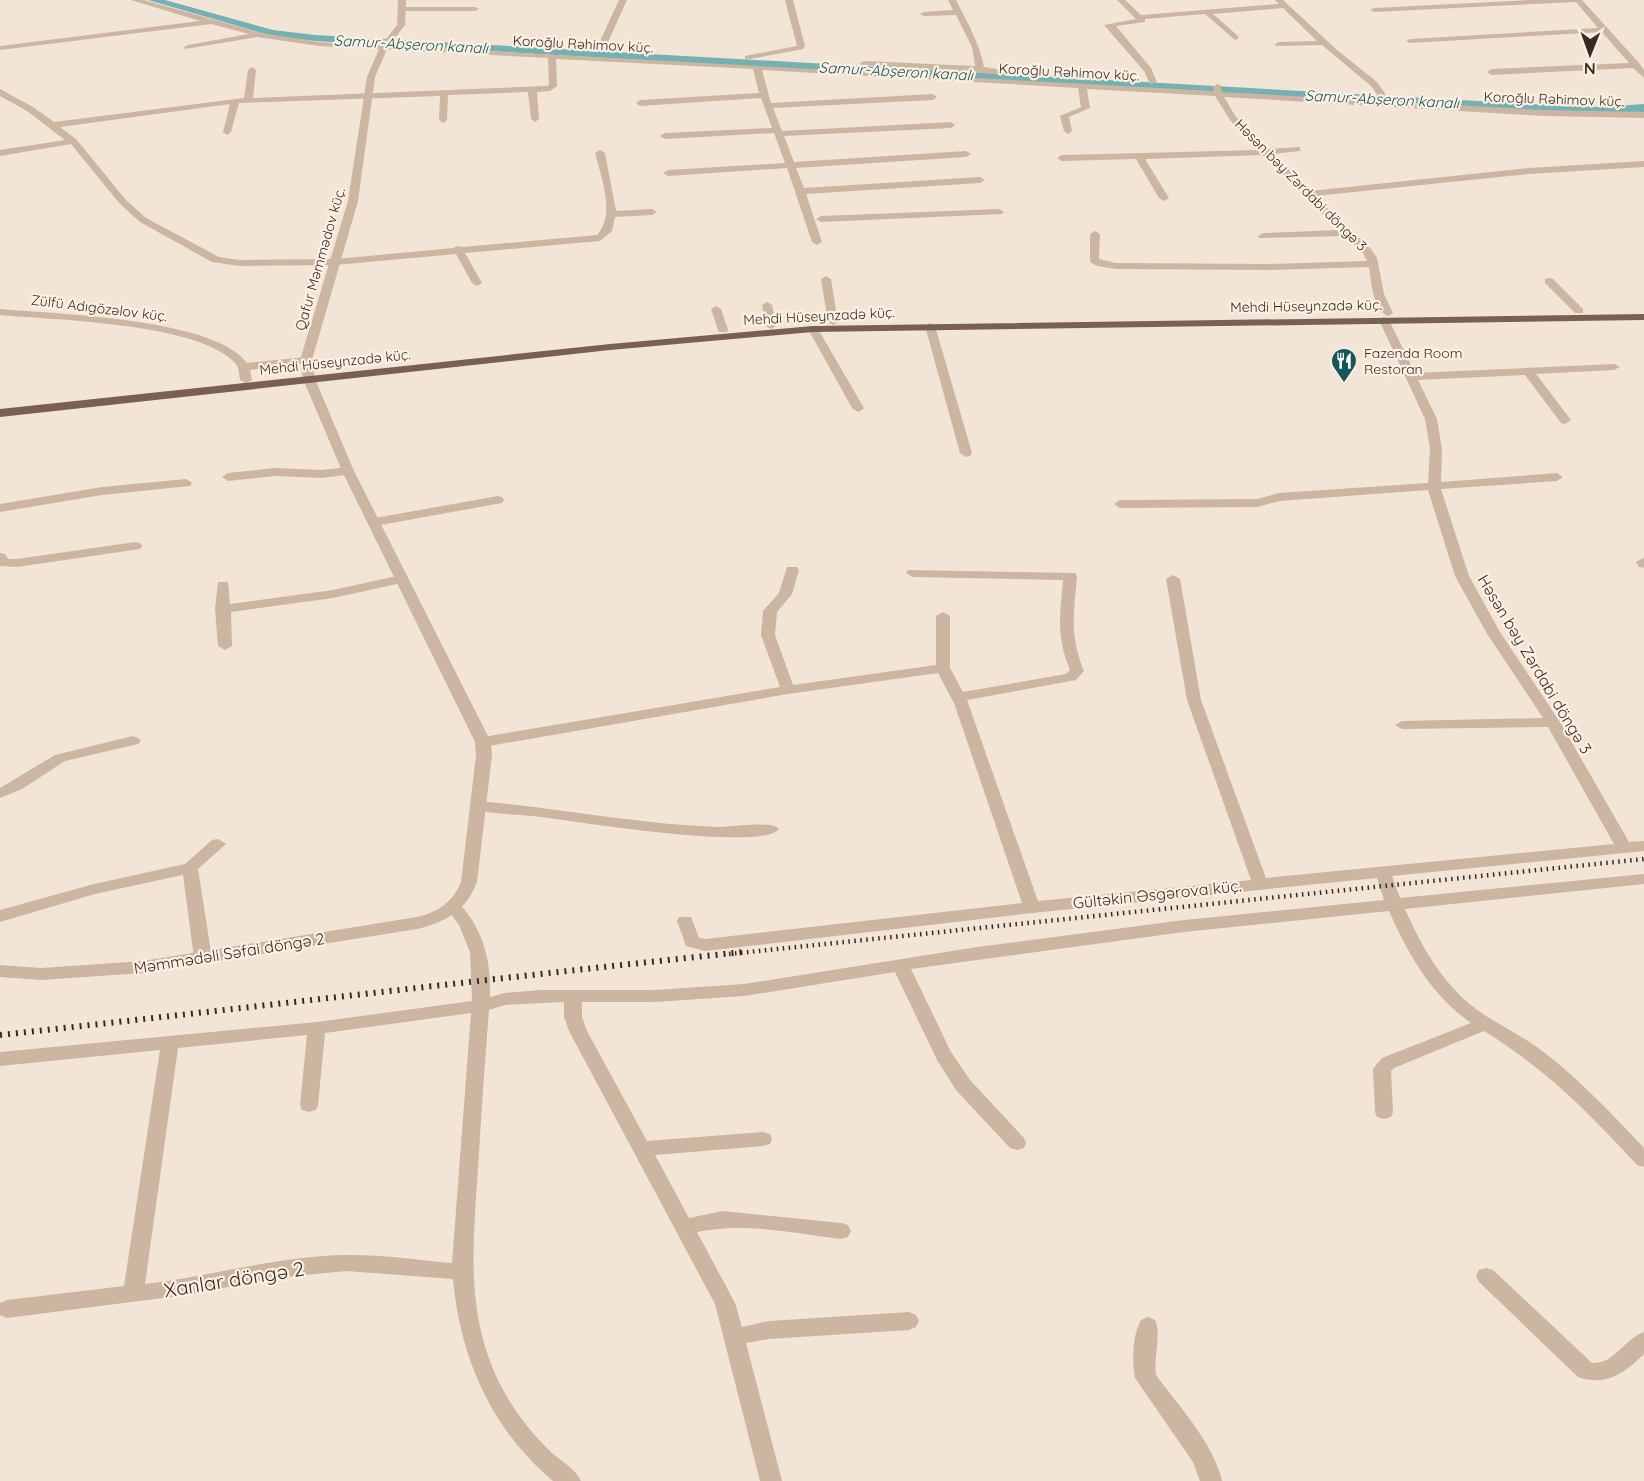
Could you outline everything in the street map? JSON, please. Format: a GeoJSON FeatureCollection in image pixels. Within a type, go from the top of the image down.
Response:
{"type":"FeatureCollection","features":[{"type":"Feature","properties":{"kind":"main road","name":"Mehdi Hüseynzadə küç."},"geometry":{"type":"LineString","coordinates":[[0,407],[246,380],[813,329],[1644,310]]}},
{"type":"Feature","properties":{"kind":"main road","name":"Mehdi Hüseynzadə küç."},"geometry":{"type":"LineString","coordinates":[[0,413],[723,330],[833,322],[1644,317]]}},
{"type":"Feature","properties":{"kind":"street"},"geometry":{"type":"LineString","coordinates":[[135,0],[260,35]]}},
{"type":"Feature","properties":{"kind":"street","name":"Koroğlu Rəhimov küç."},"geometry":{"type":"LineString","coordinates":[[170,0],[275,29],[328,36],[980,69],[1011,74],[1154,82],[1217,90],[1544,113],[1644,115]]}},
{"type":"Feature","properties":{"kind":"street"},"geometry":{"type":"LineString","coordinates":[[596,50],[604,42],[623,0]]}},
{"type":"Feature","properties":{"kind":"street"},"geometry":{"type":"LineString","coordinates":[[748,58],[799,49],[801,46],[789,0]]}},
{"type":"Feature","properties":{"kind":"street"},"geometry":{"type":"LineString","coordinates":[[952,0],[976,47],[980,69]]}},
{"type":"Feature","properties":{"kind":"street"},"geometry":{"type":"LineString","coordinates":[[1121,0],[1142,20],[1138,23],[1108,26],[1113,28],[1148,70],[1154,82]]}},
{"type":"Feature","properties":{"kind":"street"},"geometry":{"type":"LineString","coordinates":[[1374,10],[1578,0],[1644,75]]}},
{"type":"Feature","properties":{"kind":"street"},"geometry":{"type":"LineString","coordinates":[[1139,17],[1282,3],[1374,84],[1382,95]]}},
{"type":"Feature","properties":{"kind":"street"},"geometry":{"type":"LineString","coordinates":[[391,38],[401,25],[402,4],[475,9]]}},
{"type":"Feature","properties":{"kind":"street"},"geometry":{"type":"LineString","coordinates":[[924,14],[959,12]]}},
{"type":"Feature","properties":{"kind":"street"},"geometry":{"type":"LineString","coordinates":[[1207,12],[1235,38]]}},
{"type":"Feature","properties":{"kind":"street"},"geometry":{"type":"LineString","coordinates":[[0,48],[212,21]]}},
{"type":"Feature","properties":{"kind":"street"},"geometry":{"type":"LineString","coordinates":[[1410,41],[1604,30]]}},
{"type":"Feature","properties":{"kind":"street"},"geometry":{"type":"LineString","coordinates":[[188,47],[260,35]]}},
{"type":"Feature","properties":{"kind":"street","name":"Koroğlu Rəhimov küç."},"geometry":{"type":"LineString","coordinates":[[260,35],[304,43],[384,48],[1082,86],[1382,95],[1554,106],[1635,105]]}},
{"type":"Feature","properties":{"kind":"street","name":"Qafur Məmmədov küç."},"geometry":{"type":"LineString","coordinates":[[391,38],[371,77],[353,201],[306,360],[309,376],[348,471],[483,742]]}},
{"type":"Feature","properties":{"kind":"street"},"geometry":{"type":"LineString","coordinates":[[1280,44],[1325,43]]}},
{"type":"Feature","properties":{"kind":"street"},"geometry":{"type":"LineString","coordinates":[[53,125],[248,100],[552,88],[552,56]]}},
{"type":"Feature","properties":{"kind":"street"},"geometry":{"type":"LineString","coordinates":[[1491,72],[1636,65]]}},
{"type":"Feature","properties":{"kind":"street"},"geometry":{"type":"LineString","coordinates":[[757,67],[764,95],[817,242]]}},
{"type":"Feature","properties":{"kind":"street"},"geometry":{"type":"LineString","coordinates":[[248,100],[252,70]]}},
{"type":"Feature","properties":{"kind":"street"},"geometry":{"type":"LineString","coordinates":[[1068,131],[1064,116],[1086,108],[1082,86]]}},
{"type":"Feature","properties":{"kind":"street"},"geometry":{"type":"LineString","coordinates":[[532,90],[536,119]]}},
{"type":"Feature","properties":{"kind":"street","name":"Həsən bəy Zərdabi döngə 3"},"geometry":{"type":"LineString","coordinates":[[1217,90],[1248,136],[1367,251],[1374,264],[1386,317],[1410,377],[1431,419],[1436,449],[1434,488],[1462,576],[1493,632],[1553,722],[1624,849]]}},
{"type":"Feature","properties":{"kind":"street"},"geometry":{"type":"LineString","coordinates":[[0,92],[53,125],[73,141],[134,212],[158,229],[216,260],[239,263],[336,262],[458,249],[600,238],[610,227],[612,214],[600,153]]}},
{"type":"Feature","properties":{"kind":"street"},"geometry":{"type":"LineString","coordinates":[[443,120],[444,94]]}},
{"type":"Feature","properties":{"kind":"street"},"geometry":{"type":"LineString","coordinates":[[640,103],[764,95]]}},
{"type":"Feature","properties":{"kind":"street"},"geometry":{"type":"LineString","coordinates":[[769,106],[933,97]]}},
{"type":"Feature","properties":{"kind":"street"},"geometry":{"type":"LineString","coordinates":[[227,132],[235,101]]}},
{"type":"Feature","properties":{"kind":"street"},"geometry":{"type":"LineString","coordinates":[[665,136],[951,125]]}},
{"type":"Feature","properties":{"kind":"street"},"geometry":{"type":"LineString","coordinates":[[0,153],[73,141]]}},
{"type":"Feature","properties":{"kind":"street"},"geometry":{"type":"LineString","coordinates":[[1062,158],[1139,157],[1297,149]]}},
{"type":"Feature","properties":{"kind":"street"},"geometry":{"type":"LineString","coordinates":[[668,173],[966,154]]}},
{"type":"Feature","properties":{"kind":"street"},"geometry":{"type":"LineString","coordinates":[[1139,157],[1164,198]]}},
{"type":"Feature","properties":{"kind":"street"},"geometry":{"type":"LineString","coordinates":[[1306,194],[1539,170],[1644,164]]}},
{"type":"Feature","properties":{"kind":"street"},"geometry":{"type":"LineString","coordinates":[[800,191],[980,180]]}},
{"type":"Feature","properties":{"kind":"street"},"geometry":{"type":"LineString","coordinates":[[612,214],[652,212]]}},
{"type":"Feature","properties":{"kind":"street"},"geometry":{"type":"LineString","coordinates":[[821,219],[999,213]]}},
{"type":"Feature","properties":{"kind":"street"},"geometry":{"type":"LineString","coordinates":[[1263,236],[1345,232]]}},
{"type":"Feature","properties":{"kind":"street"},"geometry":{"type":"LineString","coordinates":[[1095,234],[1092,253],[1094,260],[1101,264],[1116,266],[1270,267],[1374,264]]}},
{"type":"Feature","properties":{"kind":"street"},"geometry":{"type":"LineString","coordinates":[[458,249],[477,284]]}},
{"type":"Feature","properties":{"kind":"street"},"geometry":{"type":"LineString","coordinates":[[826,279],[833,322]]}},
{"type":"Feature","properties":{"kind":"street"},"geometry":{"type":"LineString","coordinates":[[1549,281],[1579,311]]}},
{"type":"Feature","properties":{"kind":"street"},"geometry":{"type":"LineString","coordinates":[[767,305],[771,326]]}},
{"type":"Feature","properties":{"kind":"street"},"geometry":{"type":"LineString","coordinates":[[716,309],[723,330]]}},
{"type":"Feature","properties":{"kind":"street","name":"Zülfü Adıgözəlov küç."},"geometry":{"type":"LineString","coordinates":[[0,312],[165,330],[221,348],[236,358],[243,367]]}},
{"type":"Feature","properties":{"kind":"street"},"geometry":{"type":"LineString","coordinates":[[930,326],[966,453]]}},
{"type":"Feature","properties":{"kind":"street"},"geometry":{"type":"LineString","coordinates":[[813,329],[858,408]]}},
{"type":"Feature","properties":{"kind":"street"},"geometry":{"type":"LineString","coordinates":[[246,380],[243,367],[306,360]]}},
{"type":"Feature","properties":{"kind":"street"},"geometry":{"type":"LineString","coordinates":[[1410,377],[1614,367]]}},
{"type":"Feature","properties":{"kind":"street"},"geometry":{"type":"LineString","coordinates":[[1528,371],[1565,420]]}},
{"type":"Feature","properties":{"kind":"street"},"geometry":{"type":"LineString","coordinates":[[228,477],[275,472],[322,474],[348,471]]}},
{"type":"Feature","properties":{"kind":"street"},"geometry":{"type":"LineString","coordinates":[[1120,504],[1257,503],[1289,496],[1434,488],[1557,477]]}},
{"type":"Feature","properties":{"kind":"street"},"geometry":{"type":"LineString","coordinates":[[0,508],[102,491],[186,483]]}},
{"type":"Feature","properties":{"kind":"street"},"geometry":{"type":"LineString","coordinates":[[375,522],[498,500]]}},
{"type":"Feature","properties":{"kind":"street"},"geometry":{"type":"LineString","coordinates":[[0,557],[4,563],[17,563],[135,546]]}},
{"type":"Feature","properties":{"kind":"street"},"geometry":{"type":"LineString","coordinates":[[788,690],[768,635],[768,627],[770,611],[785,594],[792,570]]}},
{"type":"Feature","properties":{"kind":"street"},"geometry":{"type":"LineString","coordinates":[[913,573],[1070,576],[1066,633],[1068,650],[1077,672],[1071,677],[958,697]]}},
{"type":"Feature","properties":{"kind":"street"},"geometry":{"type":"LineString","coordinates":[[222,609],[333,594],[401,579]]}},
{"type":"Feature","properties":{"kind":"street"},"geometry":{"type":"LineString","coordinates":[[1173,579],[1194,700],[1260,883]]}},
{"type":"Feature","properties":{"kind":"street"},"geometry":{"type":"LineString","coordinates":[[223,585],[225,646]]}},
{"type":"Feature","properties":{"kind":"street"},"geometry":{"type":"LineString","coordinates":[[943,616],[943,668],[958,697],[1032,907]]}},
{"type":"Feature","properties":{"kind":"street"},"geometry":{"type":"LineString","coordinates":[[570,1481],[537,1453],[512,1426],[492,1393],[471,1333],[462,1272],[483,979],[472,930],[454,908],[465,896],[469,882],[484,755],[483,742],[788,690],[943,668]]}},
{"type":"Feature","properties":{"kind":"street"},"geometry":{"type":"LineString","coordinates":[[1402,725],[1553,722]]}},
{"type":"Feature","properties":{"kind":"street"},"geometry":{"type":"LineString","coordinates":[[0,793],[21,785],[50,762],[60,758],[133,741]]}},
{"type":"Feature","properties":{"kind":"street"},"geometry":{"type":"LineString","coordinates":[[478,806],[551,812],[682,830],[727,832],[771,829]]}},
{"type":"Feature","properties":{"kind":"street"},"geometry":{"type":"LineString","coordinates":[[0,916],[94,889],[190,868],[218,844]]}},
{"type":"Feature","properties":{"kind":"street","name":"Gültəkin Əsgərova küç."},"geometry":{"type":"LineString","coordinates":[[685,921],[692,942],[705,945],[1032,907],[1644,846]]}},
{"type":"Feature","properties":{"kind":"street"},"geometry":{"type":"LineString","coordinates":[[190,868],[203,958]]}},
{"type":"Feature","properties":{"kind":"street"},"geometry":{"type":"LineString","coordinates":[[1383,873],[1393,905],[1411,939],[1432,973],[1453,999],[1485,1023],[1521,1043],[1548,1065],[1641,1154]]}},
{"type":"Feature","properties":{"kind":"street"},"geometry":{"type":"LineString","coordinates":[[0,1059],[317,1028],[480,1006],[506,999],[541,996],[699,994],[1184,926],[1644,879]]}},
{"type":"Feature","properties":{"kind":"street","name":"Məmmədəli Səfai döngə 2"},"geometry":{"type":"LineString","coordinates":[[0,971],[41,974],[93,972],[203,958],[417,923],[432,920],[454,908]]}},
{"type":"Feature","properties":{"kind":"street"},"geometry":{"type":"LineString","coordinates":[[900,965],[943,1054],[963,1085],[1017,1143]]}},
{"type":"Feature","properties":{"kind":"street"},"geometry":{"type":"LineString","coordinates":[[573,997],[573,1017],[578,1031],[725,1303],[771,1481]]}},
{"type":"Feature","properties":{"kind":"street"},"geometry":{"type":"LineString","coordinates":[[1384,1112],[1382,1069],[1388,1063],[1467,1033],[1485,1023]]}},
{"type":"Feature","properties":{"kind":"street"},"geometry":{"type":"LineString","coordinates":[[309,1105],[317,1028]]}},
{"type":"Feature","properties":{"kind":"street"},"geometry":{"type":"LineString","coordinates":[[133,1294],[170,1041]]}},
{"type":"Feature","properties":{"kind":"street"},"geometry":{"type":"LineString","coordinates":[[642,1149],[763,1138]]}},
{"type":"Feature","properties":{"kind":"street"},"geometry":{"type":"LineString","coordinates":[[684,1227],[723,1219],[841,1231]]}},
{"type":"Feature","properties":{"kind":"street","name":"Xanlar döngə 2"},"geometry":{"type":"LineString","coordinates":[[7,1309],[133,1294],[274,1270],[346,1263],[462,1272]]}},
{"type":"Feature","properties":{"kind":"street"},"geometry":{"type":"LineString","coordinates":[[1486,1275],[1587,1371],[1598,1375],[1609,1371],[1644,1341]]}},
{"type":"Feature","properties":{"kind":"street"},"geometry":{"type":"LineString","coordinates":[[735,1337],[769,1330],[909,1321]]}},
{"type":"Feature","properties":{"kind":"street"},"geometry":{"type":"LineString","coordinates":[[1148,1326],[1143,1362],[1146,1378],[1204,1461],[1211,1481]]}},
{"type":"Feature","properties":{"kind":"waterway","name":"Samur-Abşeron kanalı"},"geometry":{"type":"LineString","coordinates":[[153,0],[272,33],[315,38],[1567,110],[1601,111],[1644,108]]}},
{"type":"Feature","properties":{"kind":"railway"},"geometry":{"type":"LineString","coordinates":[[729,954],[1644,859]]}},
{"type":"Feature","properties":{"kind":"railway"},"geometry":{"type":"LineString","coordinates":[[0,1035],[743,952]]}},
{"type":"Feature","properties":{"kind":"place","name":"Fazenda Room Restoran"},"geometry":{"type":"Point","coordinates":[1344,384]}}]}
